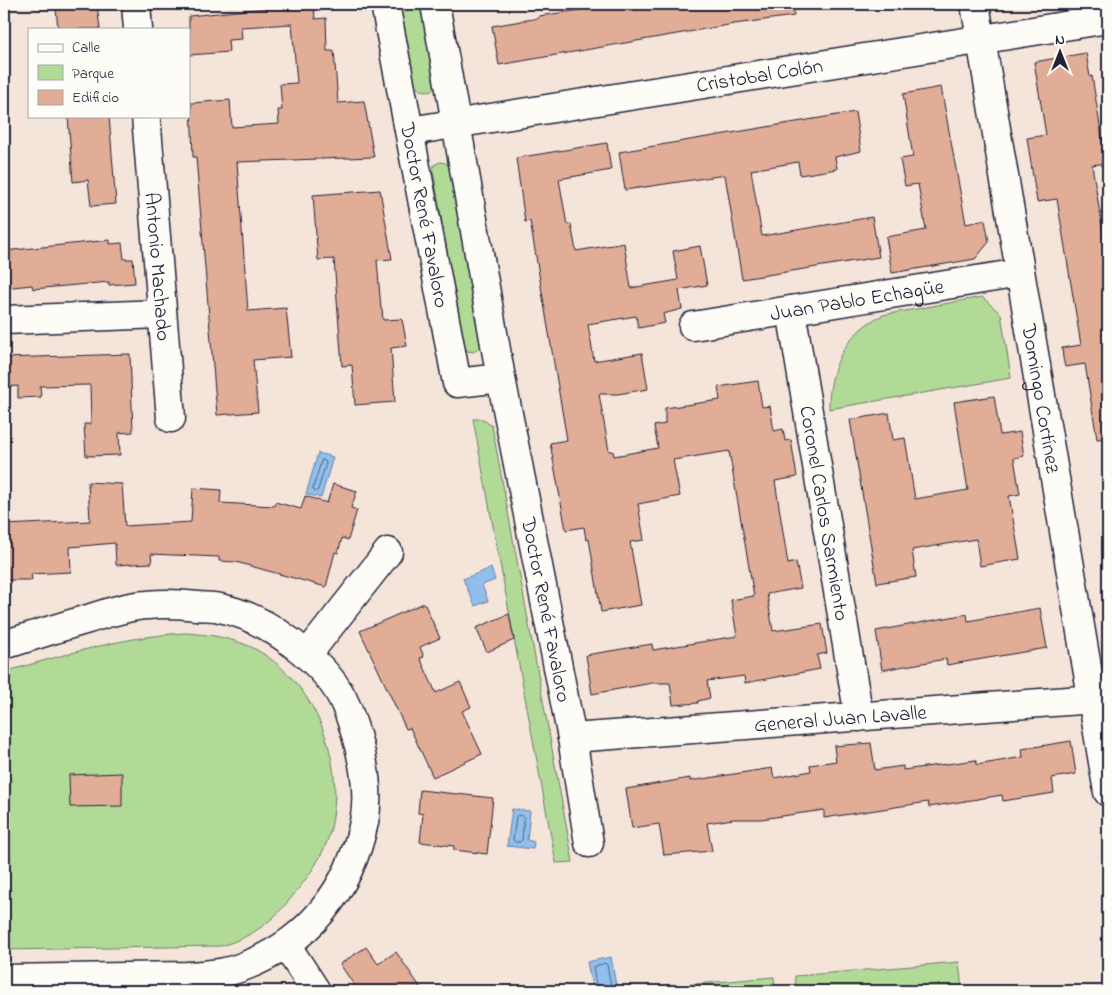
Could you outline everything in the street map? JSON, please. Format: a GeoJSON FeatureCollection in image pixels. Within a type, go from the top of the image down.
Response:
{"type":"FeatureCollection","features":[{"type":"Feature","properties":{"kind":"street"},"geometry":{"type":"LineString","coordinates":[[136,4],[138,28]]}},
{"type":"Feature","properties":{"kind":"street","name":"Doctor René Favaloro"},"geometry":{"type":"LineString","coordinates":[[386,4],[457,383],[501,378]]}},
{"type":"Feature","properties":{"kind":"street","name":"Doctor René Favaloro"},"geometry":{"type":"LineString","coordinates":[[435,4],[501,378],[572,738],[589,843]]}},
{"type":"Feature","properties":{"kind":"street","name":"Domingo Cortínez"},"geometry":{"type":"LineString","coordinates":[[975,4],[1020,272],[1100,699],[1108,792]]}},
{"type":"Feature","properties":{"kind":"street","name":"Cristobal Colón"},"geometry":{"type":"LineString","coordinates":[[410,131],[457,125],[1108,19]]}},
{"type":"Feature","properties":{"kind":"street","name":"Antonio Machado"},"geometry":{"type":"LineString","coordinates":[[146,118],[171,418]]}},
{"type":"Feature","properties":{"kind":"street","name":"Juan Pablo Echagüe"},"geometry":{"type":"LineString","coordinates":[[693,326],[1020,272]]}},
{"type":"Feature","properties":{"kind":"street","name":"Coronel Carlos Sarmiento"},"geometry":{"type":"LineString","coordinates":[[791,310],[859,717]]}},
{"type":"Feature","properties":{"kind":"street"},"geometry":{"type":"LineString","coordinates":[[4,320],[162,314]]}},
{"type":"Feature","properties":{"kind":"street"},"geometry":{"type":"LineString","coordinates":[[307,655],[388,552]]}},
{"type":"Feature","properties":{"kind":"street"},"geometry":{"type":"LineString","coordinates":[[4,645],[106,613],[146,605],[178,604],[220,608],[252,619],[282,636],[307,655],[331,681],[346,704],[363,758],[366,790],[365,820],[353,860],[338,892],[313,922],[286,945],[265,958],[241,968],[212,974],[4,979]]}},
{"type":"Feature","properties":{"kind":"street","name":"General Juan Lavalle"},"geometry":{"type":"LineString","coordinates":[[572,738],[1100,699]]}},
{"type":"Feature","properties":{"kind":"street"},"geometry":{"type":"LineString","coordinates":[[286,945],[316,991]]}},
{"type":"Feature","properties":{"kind":"green space"},"geometry":{"type":"Polygon","coordinates":[[[400,4],[423,4],[436,85],[433,90],[422,90],[414,83],[400,4]]]}},
{"type":"Feature","properties":{"kind":"green space"},"geometry":{"type":"Polygon","coordinates":[[[440,162],[446,163],[449,167],[482,344],[479,349],[473,352],[467,351],[463,344],[433,170],[434,165],[440,162]]]}},
{"type":"Feature","properties":{"kind":"green space"},"geometry":{"type":"Polygon","coordinates":[[[982,297],[1001,314],[1011,378],[829,409],[832,380],[842,353],[849,341],[870,322],[883,315],[982,297]]]}},
{"type":"Feature","properties":{"kind":"green space"},"geometry":{"type":"Polygon","coordinates":[[[473,419],[482,419],[492,426],[573,862],[556,863],[473,419]]]}},
{"type":"Feature","properties":{"kind":"green space"},"geometry":{"type":"Polygon","coordinates":[[[184,633],[221,637],[240,642],[257,650],[278,665],[297,684],[311,705],[323,729],[330,754],[334,780],[334,806],[330,832],[317,862],[299,888],[274,917],[246,937],[221,946],[4,950],[4,672],[71,653],[138,638],[184,633]]]}},
{"type":"Feature","properties":{"kind":"green space"},"geometry":{"type":"Polygon","coordinates":[[[959,962],[962,991],[796,991],[795,976],[959,962]]]}},
{"type":"Feature","properties":{"kind":"green space"},"geometry":{"type":"Polygon","coordinates":[[[774,977],[775,991],[662,991],[661,987],[774,977]]]}},
{"type":"Feature","properties":{"kind":"water"},"geometry":{"type":"Polygon","coordinates":[[[318,453],[333,457],[321,498],[306,494],[318,453]]]}},
{"type":"Feature","properties":{"kind":"water"},"geometry":{"type":"Polygon","coordinates":[[[491,568],[495,580],[482,585],[488,601],[475,606],[463,579],[491,568]]]}},
{"type":"Feature","properties":{"kind":"water"},"geometry":{"type":"Polygon","coordinates":[[[512,809],[530,811],[527,840],[534,842],[533,849],[507,846],[512,809]]]}},
{"type":"Feature","properties":{"kind":"water"},"geometry":{"type":"Polygon","coordinates":[[[611,957],[617,991],[593,991],[587,962],[611,957]]]}},
{"type":"Feature","properties":{"kind":"building"},"geometry":{"type":"Polygon","coordinates":[[[97,4],[100,28],[58,28],[56,8],[97,4]]]}},
{"type":"Feature","properties":{"kind":"building"},"geometry":{"type":"Polygon","coordinates":[[[284,4],[314,4],[315,19],[326,18],[327,51],[334,51],[338,103],[364,101],[374,157],[237,162],[248,311],[286,308],[291,357],[253,360],[258,412],[217,415],[196,157],[193,157],[191,103],[230,100],[232,127],[279,124],[278,110],[282,110],[280,84],[297,83],[292,24],[241,27],[242,39],[228,40],[229,52],[190,55],[189,16],[284,6],[284,4]]]}},
{"type":"Feature","properties":{"kind":"building"},"geometry":{"type":"Polygon","coordinates":[[[621,4],[793,4],[794,16],[734,24],[499,65],[492,26],[539,18],[539,16],[621,4]]]}},
{"type":"Feature","properties":{"kind":"building"},"geometry":{"type":"Polygon","coordinates":[[[1086,53],[1090,77],[1092,76],[1106,163],[1092,165],[1104,238],[1108,237],[1108,438],[1097,439],[1085,364],[1065,367],[1063,358],[1062,348],[1081,345],[1057,199],[1037,202],[1027,138],[1046,135],[1034,62],[1086,53]]]}},
{"type":"Feature","properties":{"kind":"building"},"geometry":{"type":"Polygon","coordinates":[[[941,87],[966,224],[985,220],[989,242],[975,259],[892,273],[886,237],[926,230],[918,184],[905,186],[900,159],[913,157],[903,94],[941,87]]]}},
{"type":"Feature","properties":{"kind":"building"},"geometry":{"type":"Polygon","coordinates":[[[855,112],[861,151],[835,157],[837,169],[800,175],[798,162],[751,170],[762,236],[872,217],[879,257],[742,279],[725,175],[625,190],[619,152],[855,112]]]}},
{"type":"Feature","properties":{"kind":"building"},"geometry":{"type":"Polygon","coordinates":[[[68,118],[109,118],[116,204],[91,206],[88,180],[73,182],[68,118]]]}},
{"type":"Feature","properties":{"kind":"building"},"geometry":{"type":"Polygon","coordinates":[[[607,143],[611,170],[559,179],[567,225],[571,224],[576,251],[624,243],[631,288],[678,280],[673,251],[700,246],[707,285],[679,290],[682,309],[663,314],[665,323],[638,328],[636,316],[588,324],[594,361],[642,353],[648,389],[618,394],[599,394],[609,451],[613,451],[614,456],[658,448],[654,426],[665,424],[665,408],[720,400],[718,387],[758,381],[762,407],[770,406],[774,431],[783,429],[785,441],[791,440],[797,477],[775,481],[788,564],[796,562],[801,588],[767,594],[773,631],[822,624],[827,653],[817,655],[820,669],[745,683],[744,676],[707,681],[710,698],[698,701],[698,703],[673,705],[670,683],[652,683],[592,694],[586,655],[652,644],[653,650],[737,636],[731,600],[754,596],[729,451],[673,460],[680,496],[638,504],[644,540],[630,542],[641,605],[601,612],[589,539],[586,540],[584,527],[566,530],[550,443],[567,440],[530,221],[525,222],[516,158],[607,143]]]}},
{"type":"Feature","properties":{"kind":"building"},"geometry":{"type":"Polygon","coordinates":[[[380,190],[392,259],[377,260],[381,309],[383,320],[402,319],[407,346],[391,348],[395,402],[355,405],[352,365],[342,366],[334,259],[318,260],[313,195],[380,190]]]}},
{"type":"Feature","properties":{"kind":"building"},"geometry":{"type":"Polygon","coordinates":[[[110,240],[110,244],[122,243],[124,259],[133,259],[135,283],[109,285],[109,282],[33,289],[32,285],[4,288],[4,251],[110,240]]]}},
{"type":"Feature","properties":{"kind":"building"},"geometry":{"type":"Polygon","coordinates":[[[130,354],[133,432],[119,433],[120,455],[86,456],[84,424],[91,424],[90,385],[40,386],[41,397],[18,398],[18,386],[4,387],[4,358],[130,354]]]}},
{"type":"Feature","properties":{"kind":"building"},"geometry":{"type":"Polygon","coordinates":[[[994,396],[1000,435],[1020,432],[1024,456],[1014,458],[1020,494],[1009,496],[1020,559],[980,566],[976,539],[912,550],[916,577],[877,583],[850,420],[889,413],[893,440],[905,438],[915,499],[968,490],[954,402],[994,396]]]}},
{"type":"Feature","properties":{"kind":"building"},"geometry":{"type":"Polygon","coordinates":[[[88,482],[122,484],[125,526],[191,522],[193,488],[221,490],[220,503],[274,506],[275,502],[301,509],[305,496],[327,503],[333,484],[357,491],[351,508],[357,510],[348,540],[342,538],[338,553],[335,552],[326,587],[236,562],[219,561],[219,557],[151,554],[152,563],[116,565],[115,543],[70,547],[71,572],[31,574],[32,580],[4,580],[4,525],[90,521],[88,482]]]}},
{"type":"Feature","properties":{"kind":"building"},"geometry":{"type":"Polygon","coordinates":[[[424,603],[440,638],[420,647],[424,657],[420,658],[436,693],[460,682],[471,707],[462,711],[482,754],[433,777],[410,728],[406,729],[360,631],[424,603]]]}},
{"type":"Feature","properties":{"kind":"building"},"geometry":{"type":"Polygon","coordinates":[[[1040,608],[1047,648],[947,665],[946,659],[882,670],[876,631],[967,614],[968,621],[1040,608]]]}},
{"type":"Feature","properties":{"kind":"building"},"geometry":{"type":"Polygon","coordinates":[[[509,614],[514,640],[487,652],[476,628],[509,614]]]}},
{"type":"Feature","properties":{"kind":"building"},"geometry":{"type":"Polygon","coordinates":[[[1071,741],[1076,774],[1052,778],[1054,793],[1003,801],[1002,795],[929,807],[928,802],[824,818],[824,810],[761,819],[733,819],[707,823],[712,851],[664,855],[659,824],[632,828],[626,789],[690,778],[690,781],[772,768],[774,778],[811,771],[810,765],[836,761],[834,746],[871,743],[875,770],[903,766],[903,770],[976,760],[977,765],[1023,757],[1022,749],[1071,741]]]}},
{"type":"Feature","properties":{"kind":"building"},"geometry":{"type":"Polygon","coordinates":[[[122,773],[122,806],[70,807],[69,775],[122,773]]]}},
{"type":"Feature","properties":{"kind":"building"},"geometry":{"type":"Polygon","coordinates":[[[420,790],[493,798],[487,854],[454,850],[454,846],[420,842],[423,814],[418,813],[420,790]]]}},
{"type":"Feature","properties":{"kind":"building"},"geometry":{"type":"Polygon","coordinates":[[[366,947],[378,964],[396,952],[423,991],[358,991],[340,964],[366,947]]]}}]}
